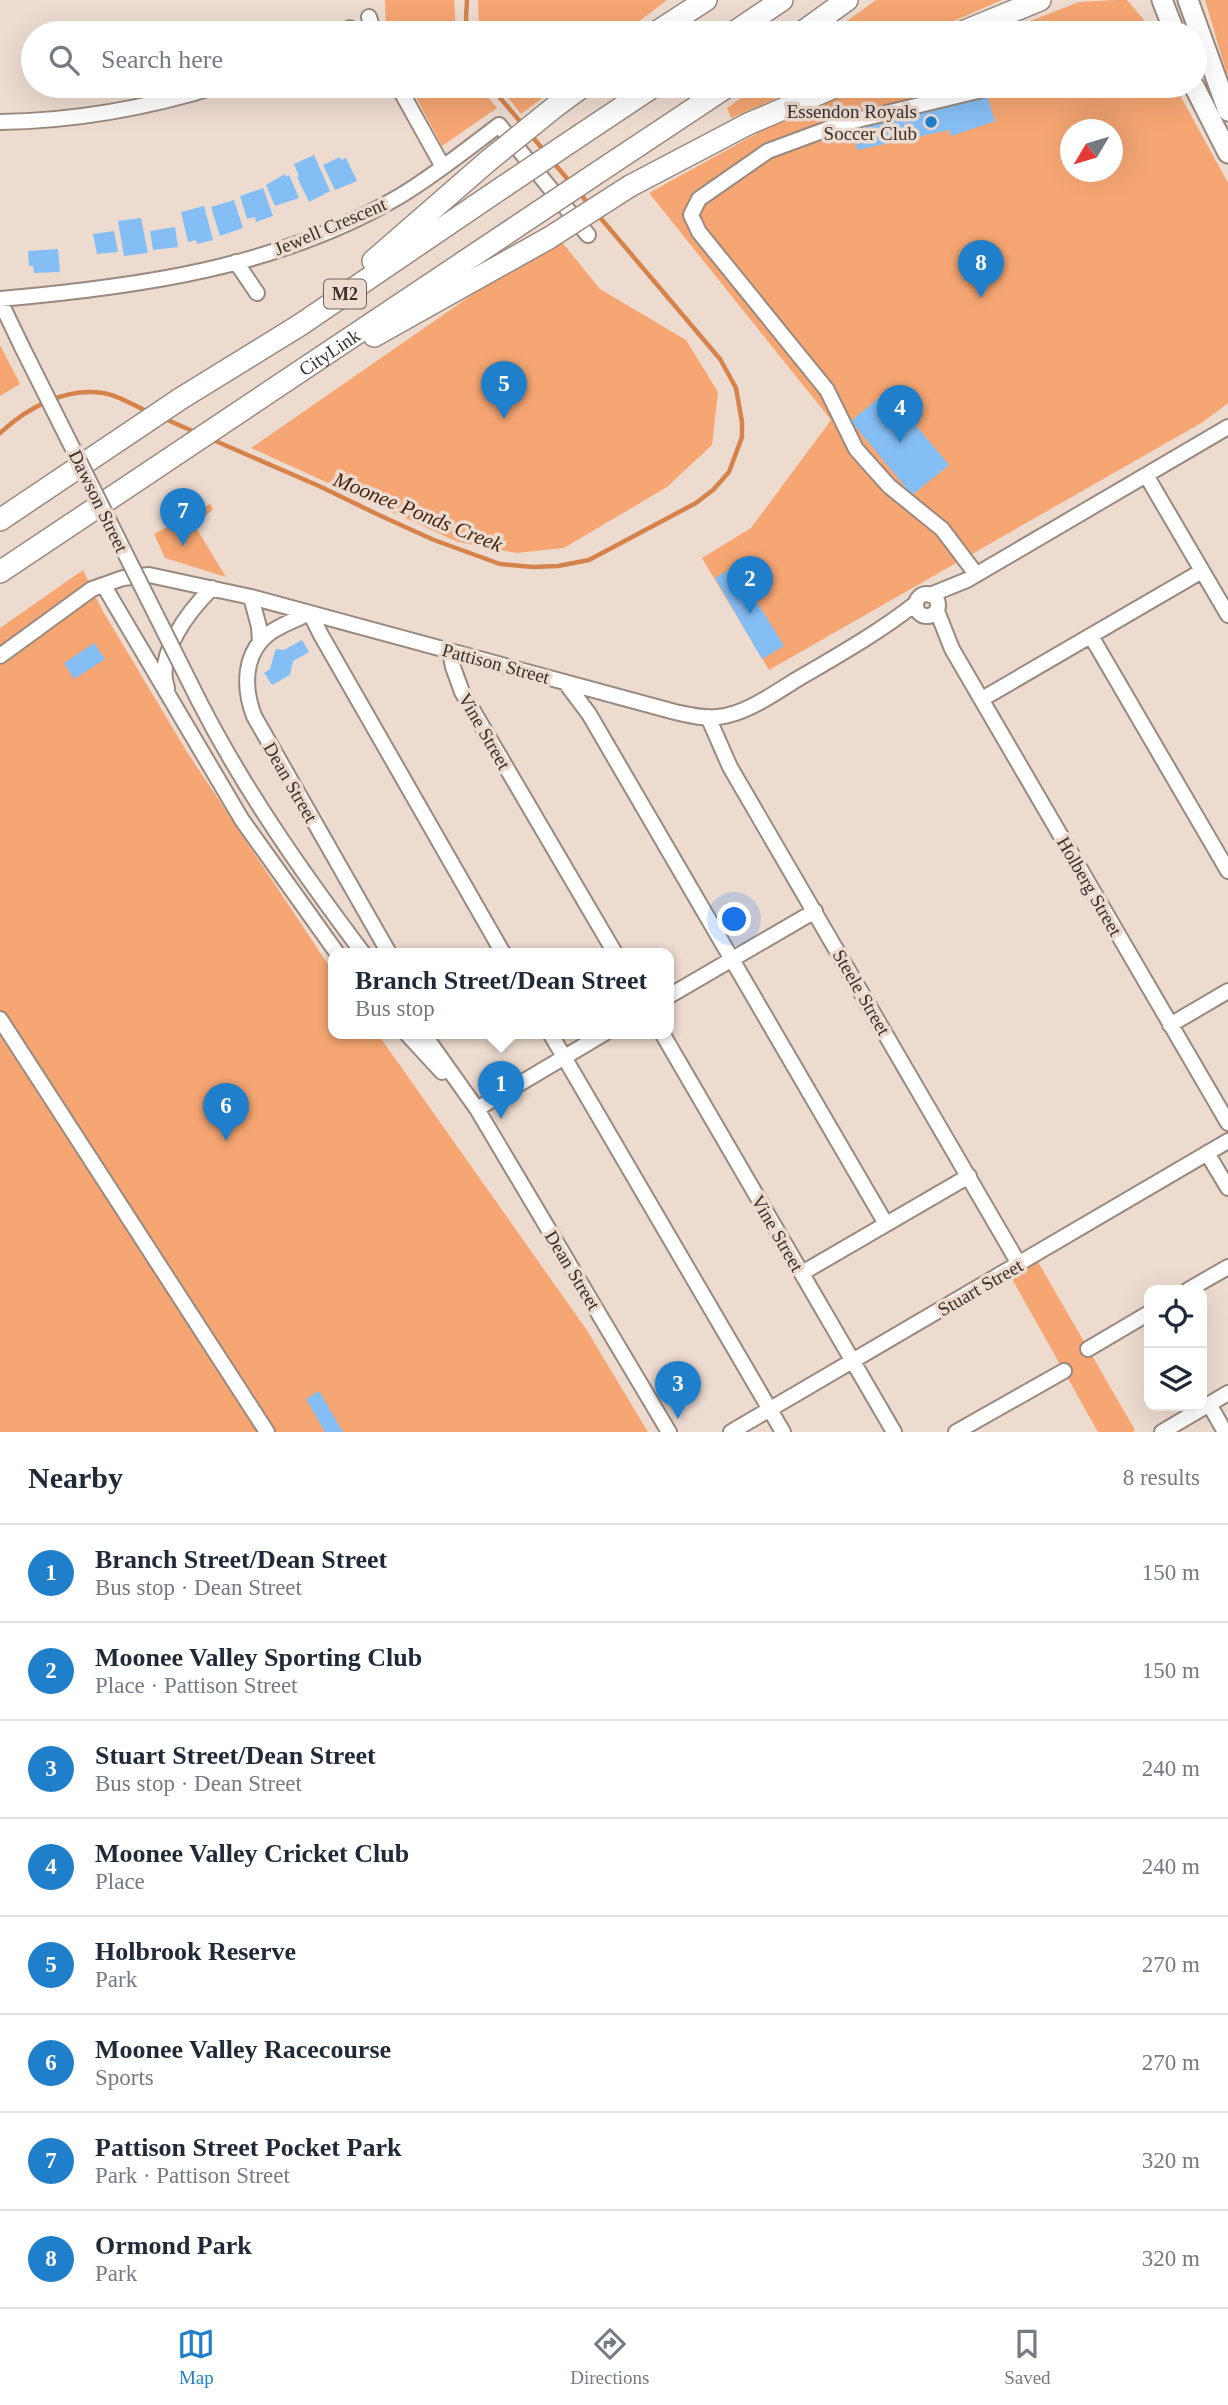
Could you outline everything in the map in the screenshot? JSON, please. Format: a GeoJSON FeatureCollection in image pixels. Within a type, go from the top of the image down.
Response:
{"type":"FeatureCollection","features":[{"type":"Feature","properties":{"kind":"highway"},"geometry":{"type":"LineString","coordinates":[[673,21],[706,0]]}},
{"type":"Feature","properties":{"kind":"highway"},"geometry":{"type":"LineString","coordinates":[[751,21],[782,0]]}},
{"type":"Feature","properties":{"kind":"highway"},"geometry":{"type":"LineString","coordinates":[[818,21],[847,0]]}},
{"type":"Feature","properties":{"kind":"highway"},"geometry":{"type":"LineString","coordinates":[[989,21],[1040,0]]}},
{"type":"Feature","properties":{"kind":"highway"},"geometry":{"type":"LineString","coordinates":[[300,325],[488,161],[567,98]]}},
{"type":"Feature","properties":{"kind":"highway","name":"CityLink"},"geometry":{"type":"LineString","coordinates":[[0,520],[180,399],[300,325],[636,98]]}},
{"type":"Feature","properties":{"kind":"highway","name":"CityLink"},"geometry":{"type":"LineString","coordinates":[[0,572],[710,98]]}},
{"type":"Feature","properties":{"kind":"highway"},"geometry":{"type":"LineString","coordinates":[[227,421],[549,237],[630,186],[748,124],[810,98]]}},
{"type":"Feature","properties":{"kind":"main road"},"geometry":{"type":"LineString","coordinates":[[1163,0],[1171,21]]}},
{"type":"Feature","properties":{"kind":"main road"},"geometry":{"type":"LineString","coordinates":[[1188,0],[1196,21]]}},
{"type":"Feature","properties":{"kind":"main road"},"geometry":{"type":"LineString","coordinates":[[1207,53],[1228,111]]}},
{"type":"Feature","properties":{"kind":"main road"},"geometry":{"type":"LineString","coordinates":[[1200,98],[1228,153]]}},
{"type":"Feature","properties":{"kind":"street"},"geometry":{"type":"LineString","coordinates":[[369,17],[370,21]]}},
{"type":"Feature","properties":{"kind":"street"},"geometry":{"type":"LineString","coordinates":[[0,122],[59,119],[127,110],[172,98]]}},
{"type":"Feature","properties":{"kind":"street"},"geometry":{"type":"LineString","coordinates":[[405,98],[443,167]]}},
{"type":"Feature","properties":{"kind":"street"},"geometry":{"type":"LineString","coordinates":[[949,98],[841,124],[768,151],[699,199],[691,215],[699,232],[827,390],[856,449],[889,486],[942,529],[972,577]]}},
{"type":"Feature","properties":{"kind":"street","name":"Jewell Crescent"},"geometry":{"type":"LineString","coordinates":[[0,300],[93,291],[150,282],[236,262],[301,242],[354,220],[400,196],[499,125],[588,235]]}},
{"type":"Feature","properties":{"kind":"street"},"geometry":{"type":"LineString","coordinates":[[236,262],[257,293]]}},
{"type":"Feature","properties":{"kind":"street","name":"Dawson Street"},"geometry":{"type":"LineString","coordinates":[[0,300],[199,701]]}},
{"type":"Feature","properties":{"kind":"street","name":"Pattison Street"},"geometry":{"type":"LineString","coordinates":[[0,656],[98,587],[123,578],[149,575],[251,597],[675,712],[708,717],[726,715],[747,708],[884,629],[928,608],[972,577],[1228,427]]}},
{"type":"Feature","properties":{"kind":"street"},"geometry":{"type":"LineString","coordinates":[[1146,475],[1228,615]]}},
{"type":"Feature","properties":{"kind":"street"},"geometry":{"type":"LineString","coordinates":[[982,699],[1202,571]]}},
{"type":"Feature","properties":{"kind":"street"},"geometry":{"type":"LineString","coordinates":[[98,587],[173,703],[242,820],[333,948]]}},
{"type":"Feature","properties":{"kind":"street"},"geometry":{"type":"LineString","coordinates":[[173,703],[165,682],[169,650],[186,616],[212,588]]}},
{"type":"Feature","properties":{"kind":"street"},"geometry":{"type":"LineString","coordinates":[[251,597],[260,642]]}},
{"type":"Feature","properties":{"kind":"street","name":"Holberg Street"},"geometry":{"type":"LineString","coordinates":[[928,608],[1228,1123]]}},
{"type":"Feature","properties":{"kind":"street"},"geometry":{"type":"LineString","coordinates":[[260,642],[280,627],[310,613],[500,948]]}},
{"type":"Feature","properties":{"kind":"street"},"geometry":{"type":"LineString","coordinates":[[1091,636],[1228,871]]}},
{"type":"Feature","properties":{"kind":"street","name":"Dean Street"},"geometry":{"type":"LineString","coordinates":[[260,642],[253,653],[246,680],[246,693],[254,716],[386,948]]}},
{"type":"Feature","properties":{"kind":"street","name":"Vine Street"},"geometry":{"type":"LineString","coordinates":[[450,651],[462,692],[612,948]]}},
{"type":"Feature","properties":{"kind":"street"},"geometry":{"type":"LineString","coordinates":[[565,682],[589,714],[886,1224]]}},
{"type":"Feature","properties":{"kind":"street","name":"Dean Street"},"geometry":{"type":"LineString","coordinates":[[199,701],[272,827],[359,948]]}},
{"type":"Feature","properties":{"kind":"street","name":"Steele Street"},"geometry":{"type":"LineString","coordinates":[[708,717],[730,766],[1019,1264]]}},
{"type":"Feature","properties":{"kind":"street"},"geometry":{"type":"LineString","coordinates":[[674,993],[815,911]]}},
{"type":"Feature","properties":{"kind":"street"},"geometry":{"type":"LineString","coordinates":[[1170,1025],[1228,991]]}},
{"type":"Feature","properties":{"kind":"street"},"geometry":{"type":"LineString","coordinates":[[0,1019],[267,1432]]}},
{"type":"Feature","properties":{"kind":"street","name":"Dean Street"},"geometry":{"type":"LineString","coordinates":[[412,1039],[477,1109]]}},
{"type":"Feature","properties":{"kind":"street","name":"Dean Street"},"geometry":{"type":"LineString","coordinates":[[427,1039],[477,1109],[669,1432]]}},
{"type":"Feature","properties":{"kind":"street"},"geometry":{"type":"LineString","coordinates":[[554,1039],[783,1432]]}},
{"type":"Feature","properties":{"kind":"street"},"geometry":{"type":"LineString","coordinates":[[477,1109],[595,1039]]}},
{"type":"Feature","properties":{"kind":"street","name":"Vine Street"},"geometry":{"type":"LineString","coordinates":[[666,1039],[894,1432]]}},
{"type":"Feature","properties":{"kind":"street","name":"Stuart Street"},"geometry":{"type":"LineString","coordinates":[[731,1432],[1228,1141]]}},
{"type":"Feature","properties":{"kind":"street"},"geometry":{"type":"LineString","coordinates":[[1207,1153],[1228,1188]]}},
{"type":"Feature","properties":{"kind":"street"},"geometry":{"type":"LineString","coordinates":[[802,1273],[969,1177]]}},
{"type":"Feature","properties":{"kind":"street"},"geometry":{"type":"LineString","coordinates":[[1197,1285],[1228,1267]]}},
{"type":"Feature","properties":{"kind":"street"},"geometry":{"type":"LineString","coordinates":[[1088,1349],[1144,1316]]}},
{"type":"Feature","properties":{"kind":"street"},"geometry":{"type":"LineString","coordinates":[[956,1432],[1064,1371]]}},
{"type":"Feature","properties":{"kind":"street"},"geometry":{"type":"LineString","coordinates":[[1162,1432],[1228,1393]]}},
{"type":"Feature","properties":{"kind":"street"},"geometry":{"type":"LineString","coordinates":[[1209,1404],[1225,1432]]}},
{"type":"Feature","properties":{"kind":"shaded area"},"geometry":{"type":"Polygon","coordinates":[[[385,0],[454,0],[455,21],[386,21],[385,0]]]}},
{"type":"Feature","properties":{"kind":"shaded area"},"geometry":{"type":"Polygon","coordinates":[[[478,0],[667,0],[640,21],[479,21],[478,0]]]}},
{"type":"Feature","properties":{"kind":"shaded area"},"geometry":{"type":"Polygon","coordinates":[[[876,0],[1002,0],[954,21],[847,21],[876,0]]]}},
{"type":"Feature","properties":{"kind":"shaded area"},"geometry":{"type":"Polygon","coordinates":[[[1127,0],[1144,21],[1030,21],[1079,2],[1127,0]]]}},
{"type":"Feature","properties":{"kind":"shaded area"},"geometry":{"type":"Polygon","coordinates":[[[1205,0],[1228,0],[1228,76],[1226,71],[1205,0]]]}},
{"type":"Feature","properties":{"kind":"shaded area"},"geometry":{"type":"Polygon","coordinates":[[[416,98],[489,98],[497,108],[442,146],[416,98]]]}},
{"type":"Feature","properties":{"kind":"shaded area"},"geometry":{"type":"Polygon","coordinates":[[[508,98],[542,98],[521,114],[508,98]]]}},
{"type":"Feature","properties":{"kind":"shaded area"},"geometry":{"type":"Polygon","coordinates":[[[741,98],[777,98],[731,118],[727,108],[741,98]]]}},
{"type":"Feature","properties":{"kind":"shaded area"},"geometry":{"type":"Polygon","coordinates":[[[833,98],[1182,98],[1228,183],[1228,403],[1203,422],[769,670],[702,558],[751,528],[831,420],[649,193],[792,114],[833,98]]]}},
{"type":"Feature","properties":{"kind":"shaded area"},"geometry":{"type":"Polygon","coordinates":[[[557,236],[600,289],[686,340],[718,392],[712,445],[667,487],[564,548],[516,553],[458,542],[251,448],[557,236]]]}},
{"type":"Feature","properties":{"kind":"shaded area"},"geometry":{"type":"Polygon","coordinates":[[[0,345],[20,384],[0,396],[0,345]]]}},
{"type":"Feature","properties":{"kind":"shaded area"},"geometry":{"type":"Polygon","coordinates":[[[210,504],[213,509],[195,526],[226,577],[165,558],[154,534],[210,504]]]}},
{"type":"Feature","properties":{"kind":"shaded area"},"geometry":{"type":"Polygon","coordinates":[[[83,570],[101,608],[187,752],[328,964],[328,1039],[381,1039],[586,1329],[648,1432],[0,1432],[0,628],[83,570]]]}},
{"type":"Feature","properties":{"kind":"shaded area"},"geometry":{"type":"Polygon","coordinates":[[[1038,1262],[1135,1430],[1133,1432],[1098,1432],[1011,1277],[1038,1262]]]}},
{"type":"Feature","properties":{"kind":"building","name":"Essendon Royals Soccer Club"},"geometry":{"type":"Polygon","coordinates":[[[978,98],[988,98],[995,121],[951,136],[949,130],[857,150],[852,126],[978,98]]]}},
{"type":"Feature","properties":{"kind":"building"},"geometry":{"type":"Polygon","coordinates":[[[314,155],[330,191],[309,202],[294,164],[314,155]]]}},
{"type":"Feature","properties":{"kind":"building"},"geometry":{"type":"Polygon","coordinates":[[[340,157],[341,160],[346,158],[357,181],[335,190],[323,165],[340,157]]]}},
{"type":"Feature","properties":{"kind":"building"},"geometry":{"type":"Polygon","coordinates":[[[285,174],[286,177],[289,175],[299,198],[275,206],[266,185],[285,174]]]}},
{"type":"Feature","properties":{"kind":"building"},"geometry":{"type":"Polygon","coordinates":[[[263,188],[273,216],[256,222],[255,217],[247,219],[240,196],[263,188]]]}},
{"type":"Feature","properties":{"kind":"building"},"geometry":{"type":"Polygon","coordinates":[[[234,200],[243,228],[220,236],[211,207],[234,200]]]}},
{"type":"Feature","properties":{"kind":"building"},"geometry":{"type":"Polygon","coordinates":[[[204,206],[213,240],[197,244],[196,240],[188,242],[181,212],[204,206]]]}},
{"type":"Feature","properties":{"kind":"building"},"geometry":{"type":"Polygon","coordinates":[[[141,218],[148,253],[124,256],[118,221],[141,218]]]}},
{"type":"Feature","properties":{"kind":"building"},"geometry":{"type":"Polygon","coordinates":[[[175,227],[178,247],[153,250],[150,231],[175,227]]]}},
{"type":"Feature","properties":{"kind":"building"},"geometry":{"type":"Polygon","coordinates":[[[114,231],[118,252],[97,254],[93,234],[114,231]]]}},
{"type":"Feature","properties":{"kind":"building"},"geometry":{"type":"Polygon","coordinates":[[[58,249],[60,272],[34,273],[33,266],[29,266],[28,251],[58,249]]]}},
{"type":"Feature","properties":{"kind":"building"},"geometry":{"type":"Polygon","coordinates":[[[887,391],[949,465],[912,495],[851,421],[887,391]]]}},
{"type":"Feature","properties":{"kind":"building"},"geometry":{"type":"Polygon","coordinates":[[[750,557],[759,573],[745,582],[784,646],[762,659],[715,578],[750,557]]]}},
{"type":"Feature","properties":{"kind":"building"},"geometry":{"type":"Polygon","coordinates":[[[302,640],[309,652],[293,661],[290,675],[272,685],[264,673],[270,669],[275,651],[284,650],[302,640]]]}},
{"type":"Feature","properties":{"kind":"building"},"geometry":{"type":"Polygon","coordinates":[[[94,643],[105,659],[74,679],[64,663],[94,643]]]}},
{"type":"Feature","properties":{"kind":"building"},"geometry":{"type":"Polygon","coordinates":[[[319,1391],[343,1432],[325,1432],[306,1399],[319,1391]]]}},
{"type":"Feature","properties":{"kind":"waterway","name":"Moonee Ponds Creek"},"geometry":{"type":"LineString","coordinates":[[466,21],[467,0]]}},
{"type":"Feature","properties":{"kind":"waterway","name":"Moonee Ponds Creek"},"geometry":{"type":"LineString","coordinates":[[500,98],[523,125]]}},
{"type":"Feature","properties":{"kind":"waterway","name":"Moonee Ponds Creek"},"geometry":{"type":"LineString","coordinates":[[531,135],[545,152]]}},
{"type":"Feature","properties":{"kind":"waterway","name":"Moonee Ponds Creek"},"geometry":{"type":"LineString","coordinates":[[553,162],[570,182]]}},
{"type":"Feature","properties":{"kind":"waterway","name":"Moonee Ponds Creek"},"geometry":{"type":"LineString","coordinates":[[578,191],[590,206]]}},
{"type":"Feature","properties":{"kind":"waterway","name":"Moonee Ponds Creek"},"geometry":{"type":"LineString","coordinates":[[211,439],[434,540],[500,564],[558,566],[589,560],[696,503],[713,490],[729,472],[742,437],[736,388],[720,359],[598,215]]}},
{"type":"Feature","properties":{"kind":"waterway","name":"Moonee Ponds Creek"},"geometry":{"type":"LineString","coordinates":[[0,433],[22,415],[47,401],[75,393],[109,394],[148,412]]}},
{"type":"Feature","properties":{"kind":"waterway","name":"Moonee Ponds Creek"},"geometry":{"type":"LineString","coordinates":[[163,418],[197,433]]}},
{"type":"Feature","properties":{"kind":"place","name":"Essendon Royals Soccer Club"},"geometry":{"type":"Point","coordinates":[931,122]}},
{"type":"Feature","properties":{"kind":"place","name":"Ormond Park"},"geometry":{"type":"Point","coordinates":[981,298]}},
{"type":"Feature","properties":{"kind":"place","name":"Holbrook Reserve"},"geometry":{"type":"Point","coordinates":[504,419]}},
{"type":"Feature","properties":{"kind":"place","name":"Moonee Valley Cricket Club"},"geometry":{"type":"Point","coordinates":[900,443]}},
{"type":"Feature","properties":{"kind":"place","name":"Pattison Street Pocket Park"},"geometry":{"type":"Point","coordinates":[183,546]}},
{"type":"Feature","properties":{"kind":"place","name":"Moonee Valley Sporting Club"},"geometry":{"type":"Point","coordinates":[750,614]}},
{"type":"Feature","properties":{"kind":"place","name":"Branch Street/Dean Street"},"geometry":{"type":"Point","coordinates":[501,1119]}},
{"type":"Feature","properties":{"kind":"place","name":"Moonee Valley Racecourse"},"geometry":{"type":"Point","coordinates":[226,1141]}},
{"type":"Feature","properties":{"kind":"place","name":"Stuart Street/Dean Street"},"geometry":{"type":"Point","coordinates":[678,1419]}}]}
